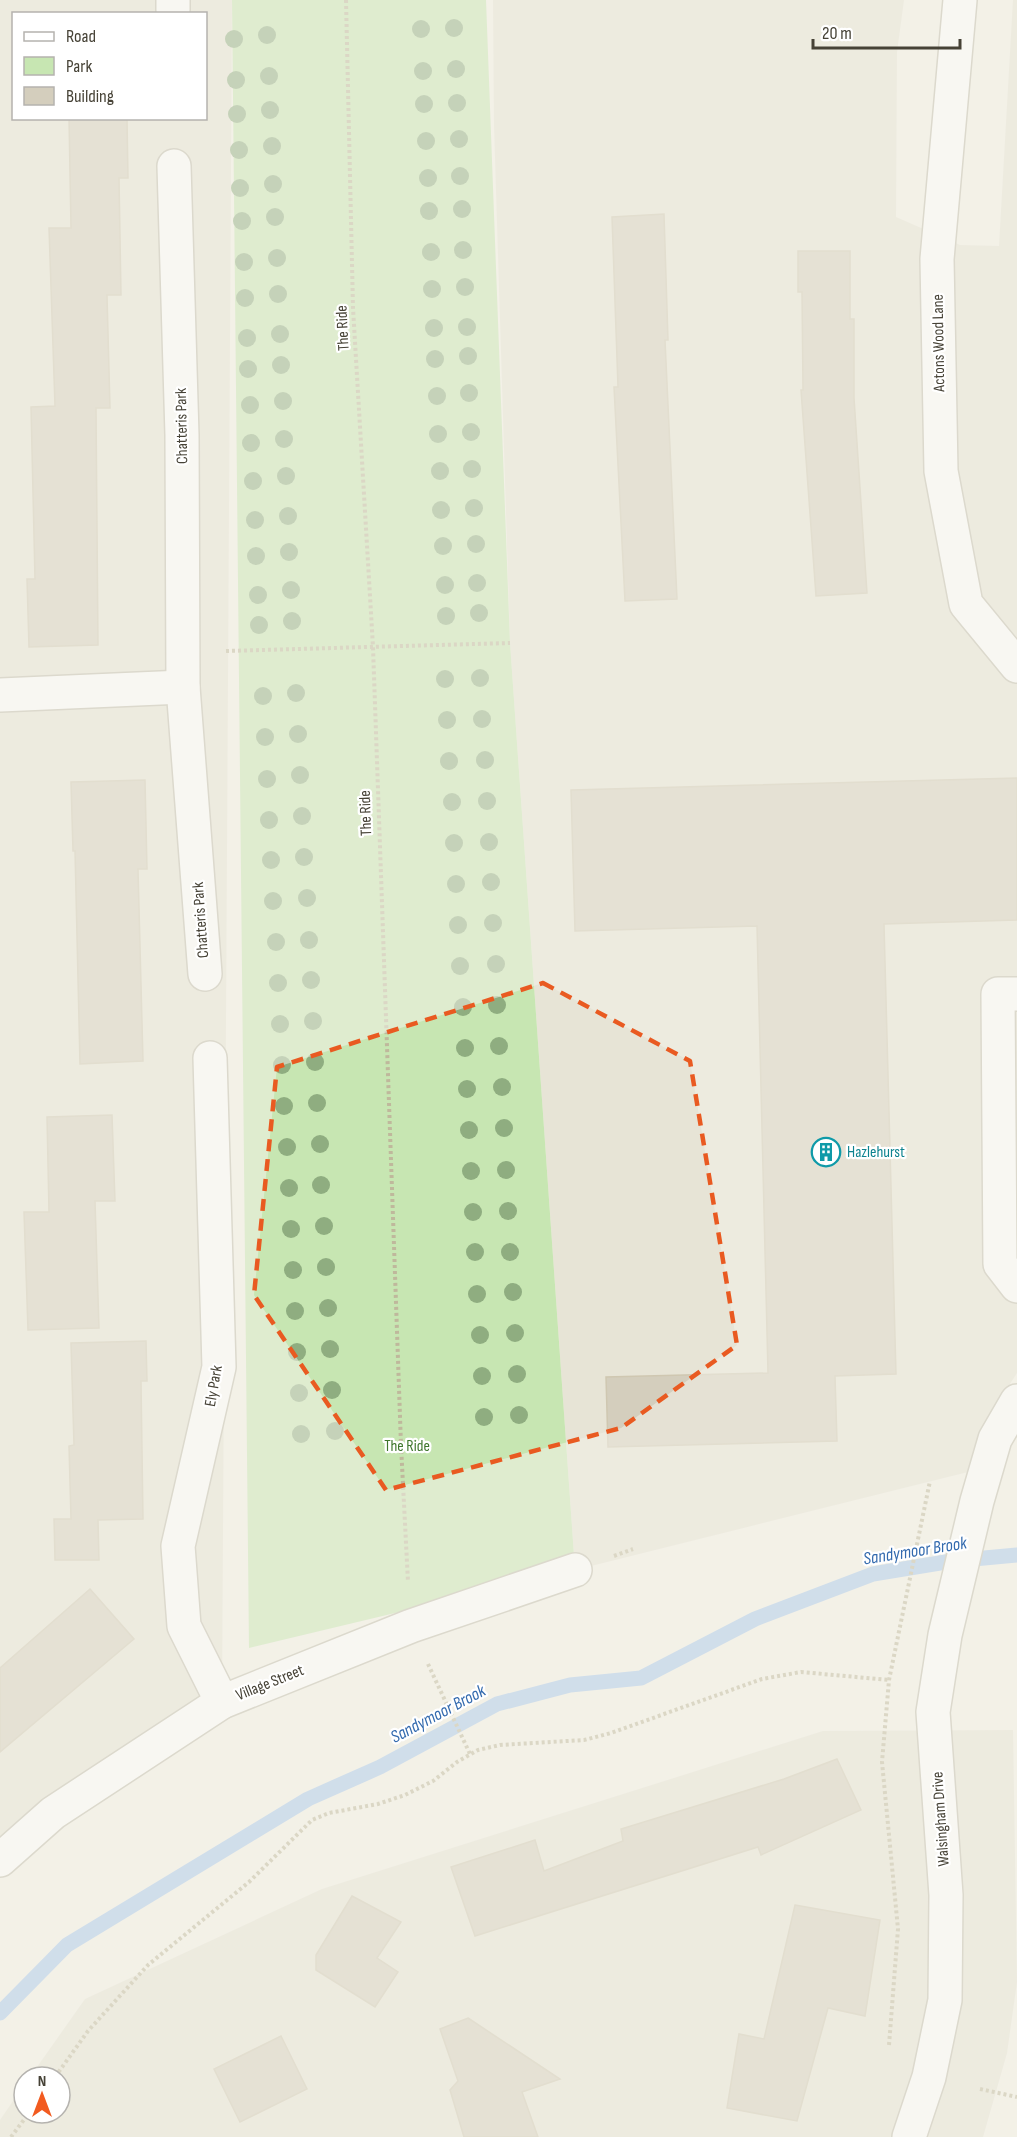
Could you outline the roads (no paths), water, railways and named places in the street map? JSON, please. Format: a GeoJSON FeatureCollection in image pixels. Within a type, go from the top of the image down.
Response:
{"type":"FeatureCollection","features":[{"type":"Feature","properties":{"kind":"street","name":"Actons Wood Lane"},"geometry":{"type":"LineString","coordinates":[[960,0],[938,259],[941,471],[966,604],[1017,666]]}},
{"type":"Feature","properties":{"kind":"street","name":"Chatteris Park"},"geometry":{"type":"LineString","coordinates":[[174,166],[182,435],[183,687],[205,974]]}},
{"type":"Feature","properties":{"kind":"street"},"geometry":{"type":"LineString","coordinates":[[0,695],[183,687]]}},
{"type":"Feature","properties":{"kind":"street"},"geometry":{"type":"LineString","coordinates":[[1017,994],[998,994],[1000,1264],[1017,1286]]}},
{"type":"Feature","properties":{"kind":"street","name":"Ely Park"},"geometry":{"type":"LineString","coordinates":[[210,1058],[219,1367],[178,1546],[184,1626],[222,1702]]}},
{"type":"Feature","properties":{"kind":"street","name":"Walsingham Drive"},"geometry":{"type":"LineString","coordinates":[[909,2137],[929,2077],[945,2000],[946,1895],[933,1712],[945,1635],[977,1501],[995,1439],[1017,1401]]}},
{"type":"Feature","properties":{"kind":"street","name":"Village Street"},"geometry":{"type":"LineString","coordinates":[[0,1860],[53,1813],[222,1702],[411,1626],[575,1570]]}},
{"type":"Feature","properties":{"kind":"waterway","name":"Sandymoor Brook"},"geometry":{"type":"LineString","coordinates":[[0,2013],[67,1945],[308,1799],[380,1767],[497,1704],[570,1685],[641,1678],[755,1619],[873,1574],[952,1561],[1017,1555]]}},
{"type":"Feature","properties":{"kind":"place","name":"Hazlehurst"},"geometry":{"type":"Point","coordinates":[826,1152]}},
{"type":"Feature","properties":{"kind":"park label","name":"The Ride"},"geometry":{"type":"Point","coordinates":[407,1446]}}]}
